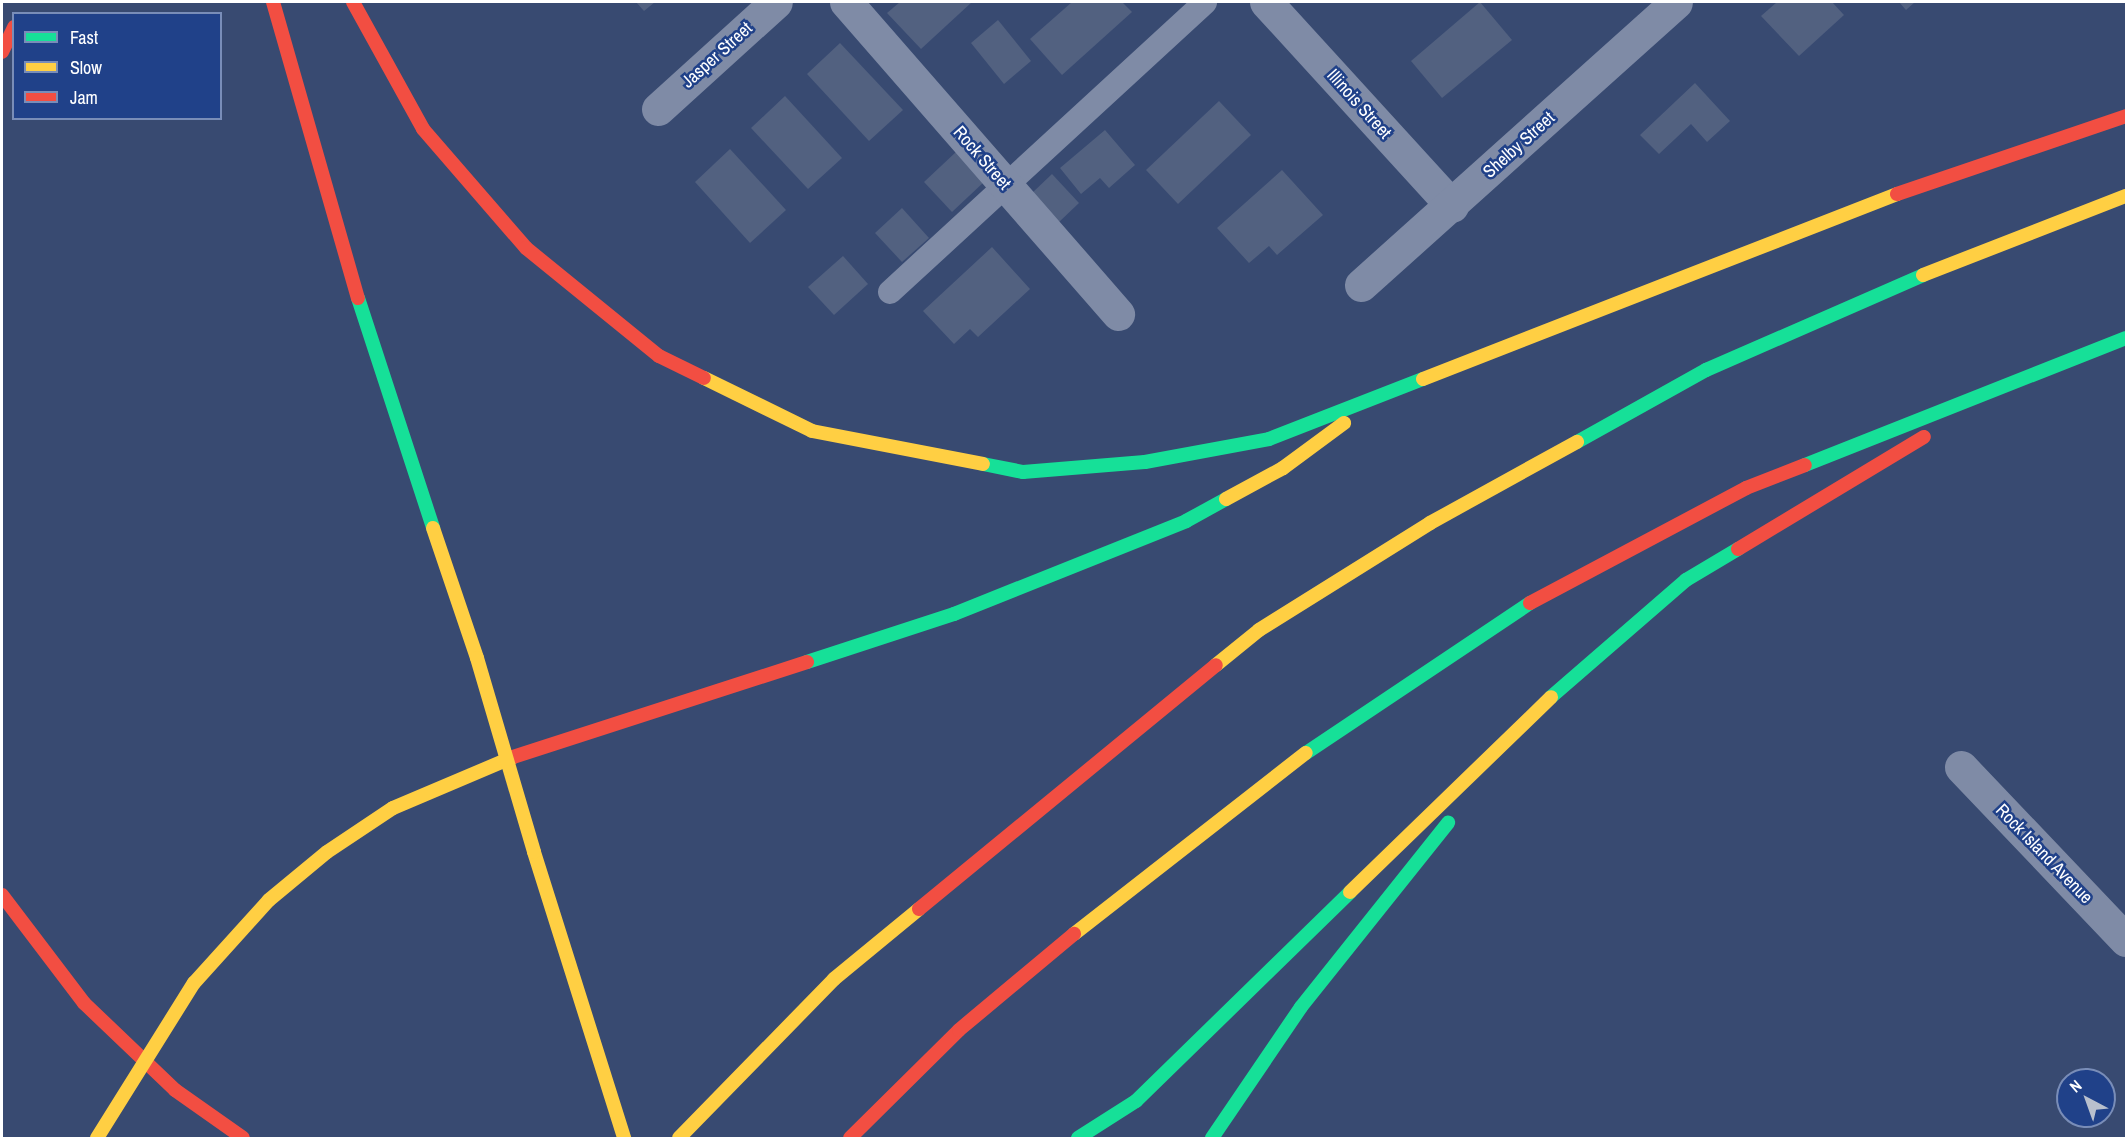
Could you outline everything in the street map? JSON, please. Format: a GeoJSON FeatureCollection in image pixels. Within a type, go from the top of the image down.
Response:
{"type":"FeatureCollection","features":[{"type":"Feature","properties":{"kind":"main road"},"geometry":{"type":"LineString","coordinates":[[273,2],[368,334],[477,658],[587,1029],[624,1138]]}},
{"type":"Feature","properties":{"kind":"main road"},"geometry":{"type":"LineString","coordinates":[[353,2],[423,129],[526,248],[658,356],[812,431],[1023,472],[1146,462],[1269,439],[1372,402],[1936,179],[2127,116]]}},
{"type":"Feature","properties":{"kind":"main road"},"geometry":{"type":"LineString","coordinates":[[2,52],[12,31]]}},
{"type":"Feature","properties":{"kind":"main road"},"geometry":{"type":"LineString","coordinates":[[679,1138],[834,979],[1259,630],[1430,523],[1706,370],[1972,253],[2127,196]]}},
{"type":"Feature","properties":{"kind":"main road"},"geometry":{"type":"LineString","coordinates":[[850,1138],[959,1030],[1146,874],[1341,726],[1531,603],[1746,488],[2127,338]]}},
{"type":"Feature","properties":{"kind":"main road"},"geometry":{"type":"LineString","coordinates":[[1078,1138],[1136,1101],[1546,701],[1686,580],[1831,488],[2039,373]]}},
{"type":"Feature","properties":{"kind":"main road"},"geometry":{"type":"LineString","coordinates":[[98,1138],[166,1021],[194,983],[269,900],[393,808],[469,771],[954,614],[1186,521],[1283,468],[1372,402]]}},
{"type":"Feature","properties":{"kind":"main road"},"geometry":{"type":"LineString","coordinates":[[1212,1138],[1301,1007],[1546,701]]}},
{"type":"Feature","properties":{"kind":"main road"},"geometry":{"type":"LineString","coordinates":[[2,895],[84,1004],[175,1090],[243,1138]]}},
{"type":"Feature","properties":{"kind":"street","name":"Jasper Street"},"geometry":{"type":"LineString","coordinates":[[658,109],[776,2]]}},
{"type":"Feature","properties":{"kind":"street","name":"Rock Street"},"geometry":{"type":"LineString","coordinates":[[846,2],[1118,314]]}},
{"type":"Feature","properties":{"kind":"street","name":"Illinois Street"},"geometry":{"type":"LineString","coordinates":[[1266,2],[1452,206]]}},
{"type":"Feature","properties":{"kind":"street","name":"Shelby Street"},"geometry":{"type":"LineString","coordinates":[[1361,285],[1452,206],[1672,3]]}},
{"type":"Feature","properties":{"kind":"street","name":"Rock Island Avenue"},"geometry":{"type":"LineString","coordinates":[[1961,767],[2127,940]]}},
{"type":"Feature","properties":{"kind":"lane"},"geometry":{"type":"LineString","coordinates":[[890,292],[1205,2]]}},
{"type":"Feature","properties":{"kind":"building"},"geometry":{"type":"Polygon","coordinates":[[[636,2],[655,2],[644,11],[636,2]]]}},
{"type":"Feature","properties":{"kind":"building"},"geometry":{"type":"Polygon","coordinates":[[[900,2],[972,2],[921,49],[887,13],[900,2]]]}},
{"type":"Feature","properties":{"kind":"building"},"geometry":{"type":"Polygon","coordinates":[[[1072,2],[1122,2],[1132,12],[1062,75],[1030,39],[1072,2]]]}},
{"type":"Feature","properties":{"kind":"building"},"geometry":{"type":"Polygon","coordinates":[[[1480,2],[1512,40],[1442,98],[1411,61],[1480,2]]]}},
{"type":"Feature","properties":{"kind":"building"},"geometry":{"type":"Polygon","coordinates":[[[1777,2],[1832,2],[1844,15],[1799,56],[1761,16],[1777,2]]]}},
{"type":"Feature","properties":{"kind":"building"},"geometry":{"type":"Polygon","coordinates":[[[1899,2],[1915,2],[1906,10],[1899,2]]]}},
{"type":"Feature","properties":{"kind":"building"},"geometry":{"type":"Polygon","coordinates":[[[998,20],[1031,61],[1004,84],[971,43],[998,20]]]}},
{"type":"Feature","properties":{"kind":"building"},"geometry":{"type":"Polygon","coordinates":[[[840,43],[903,110],[869,141],[807,74],[840,43]]]}},
{"type":"Feature","properties":{"kind":"building"},"geometry":{"type":"Polygon","coordinates":[[[1695,83],[1730,121],[1707,142],[1691,124],[1659,154],[1640,135],[1695,83]]]}},
{"type":"Feature","properties":{"kind":"building"},"geometry":{"type":"Polygon","coordinates":[[[785,96],[842,158],[808,189],[751,128],[785,96]]]}},
{"type":"Feature","properties":{"kind":"building"},"geometry":{"type":"Polygon","coordinates":[[[1219,101],[1251,135],[1178,204],[1146,170],[1219,101]]]}},
{"type":"Feature","properties":{"kind":"building"},"geometry":{"type":"Polygon","coordinates":[[[1105,130],[1135,165],[1109,188],[1100,178],[1081,194],[1060,168],[1105,130]]]}},
{"type":"Feature","properties":{"kind":"building"},"geometry":{"type":"Polygon","coordinates":[[[730,149],[786,210],[750,243],[695,182],[730,149]]]}},
{"type":"Feature","properties":{"kind":"building"},"geometry":{"type":"Polygon","coordinates":[[[957,151],[985,181],[952,212],[924,182],[957,151]]]}},
{"type":"Feature","properties":{"kind":"building"},"geometry":{"type":"Polygon","coordinates":[[[1282,170],[1323,215],[1277,255],[1269,246],[1249,263],[1217,228],[1282,170]]]}},
{"type":"Feature","properties":{"kind":"building"},"geometry":{"type":"Polygon","coordinates":[[[1052,174],[1079,203],[1058,223],[1031,194],[1052,174]]]}},
{"type":"Feature","properties":{"kind":"building"},"geometry":{"type":"Polygon","coordinates":[[[902,208],[929,238],[902,262],[875,233],[902,208]]]}},
{"type":"Feature","properties":{"kind":"building"},"geometry":{"type":"Polygon","coordinates":[[[992,247],[1030,289],[978,337],[970,329],[954,344],[923,311],[992,247]]]}},
{"type":"Feature","properties":{"kind":"building"},"geometry":{"type":"Polygon","coordinates":[[[843,256],[868,284],[834,315],[808,287],[843,256]]]}},
{"type":"Feature","properties":{"kind":"traffic: fast"},"geometry":{"type":"LineString","coordinates":[[1577,442],[1706,370],[1923,275]]}},
{"type":"Feature","properties":{"kind":"traffic: fast"},"geometry":{"type":"LineString","coordinates":[[358,298],[433,528]]}},
{"type":"Feature","properties":{"kind":"traffic: fast"},"geometry":{"type":"LineString","coordinates":[[1805,465],[2126,338]]}},
{"type":"Feature","properties":{"kind":"traffic: fast"},"geometry":{"type":"LineString","coordinates":[[983,464],[1023,472],[1145,462],[1269,439],[1423,379]]}},
{"type":"Feature","properties":{"kind":"traffic: fast"},"geometry":{"type":"LineString","coordinates":[[807,662],[954,614],[1186,521],[1226,499]]}},
{"type":"Feature","properties":{"kind":"traffic: fast"},"geometry":{"type":"LineString","coordinates":[[1551,697],[1686,580],[1738,549]]}},
{"type":"Feature","properties":{"kind":"traffic: fast"},"geometry":{"type":"LineString","coordinates":[[1306,753],[1530,603]]}},
{"type":"Feature","properties":{"kind":"traffic: fast"},"geometry":{"type":"LineString","coordinates":[[1212,1138],[1301,1007],[1448,823]]}},
{"type":"Feature","properties":{"kind":"traffic: fast"},"geometry":{"type":"LineString","coordinates":[[1078,1138],[1136,1101],[1350,892]]}},
{"type":"Feature","properties":{"kind":"traffic: slow"},"geometry":{"type":"LineString","coordinates":[[1423,379],[1897,194]]}},
{"type":"Feature","properties":{"kind":"traffic: slow"},"geometry":{"type":"LineString","coordinates":[[1923,275],[2126,196]]}},
{"type":"Feature","properties":{"kind":"traffic: slow"},"geometry":{"type":"LineString","coordinates":[[704,378],[812,431],[983,464]]}},
{"type":"Feature","properties":{"kind":"traffic: slow"},"geometry":{"type":"LineString","coordinates":[[1226,499],[1283,468],[1344,423]]}},
{"type":"Feature","properties":{"kind":"traffic: slow"},"geometry":{"type":"LineString","coordinates":[[1216,665],[1259,630],[1430,523],[1577,442]]}},
{"type":"Feature","properties":{"kind":"traffic: slow"},"geometry":{"type":"LineString","coordinates":[[433,528],[477,658]]}},
{"type":"Feature","properties":{"kind":"traffic: slow"},"geometry":{"type":"LineString","coordinates":[[477,658],[534,852]]}},
{"type":"Feature","properties":{"kind":"traffic: slow"},"geometry":{"type":"LineString","coordinates":[[1350,892],[1551,697]]}},
{"type":"Feature","properties":{"kind":"traffic: slow"},"geometry":{"type":"LineString","coordinates":[[1074,934],[1306,753]]}},
{"type":"Feature","properties":{"kind":"traffic: slow"},"geometry":{"type":"LineString","coordinates":[[194,983],[269,900],[327,852],[393,808],[513,757]]}},
{"type":"Feature","properties":{"kind":"traffic: slow"},"geometry":{"type":"LineString","coordinates":[[534,852],[624,1138]]}},
{"type":"Feature","properties":{"kind":"traffic: slow"},"geometry":{"type":"LineString","coordinates":[[679,1138],[834,979],[919,909]]}},
{"type":"Feature","properties":{"kind":"traffic: slow"},"geometry":{"type":"LineString","coordinates":[[97,1138],[194,983]]}},
{"type":"Feature","properties":{"kind":"traffic: jam"},"geometry":{"type":"LineString","coordinates":[[273,2],[358,298]]}},
{"type":"Feature","properties":{"kind":"traffic: jam"},"geometry":{"type":"LineString","coordinates":[[353,2],[423,129],[526,248],[659,356],[704,378]]}},
{"type":"Feature","properties":{"kind":"traffic: jam"},"geometry":{"type":"LineString","coordinates":[[2,52],[12,31]]}},
{"type":"Feature","properties":{"kind":"traffic: jam"},"geometry":{"type":"LineString","coordinates":[[1897,194],[2126,116]]}},
{"type":"Feature","properties":{"kind":"traffic: jam"},"geometry":{"type":"LineString","coordinates":[[1738,549],[1924,437]]}},
{"type":"Feature","properties":{"kind":"traffic: jam"},"geometry":{"type":"LineString","coordinates":[[1530,603],[1746,488],[1805,465]]}},
{"type":"Feature","properties":{"kind":"traffic: jam"},"geometry":{"type":"LineString","coordinates":[[513,757],[807,662]]}},
{"type":"Feature","properties":{"kind":"traffic: jam"},"geometry":{"type":"LineString","coordinates":[[919,909],[1216,665]]}},
{"type":"Feature","properties":{"kind":"traffic: jam"},"geometry":{"type":"LineString","coordinates":[[2,895],[84,1003],[175,1090],[243,1138]]}},
{"type":"Feature","properties":{"kind":"traffic: jam"},"geometry":{"type":"LineString","coordinates":[[850,1138],[959,1030],[1074,934]]}}]}
